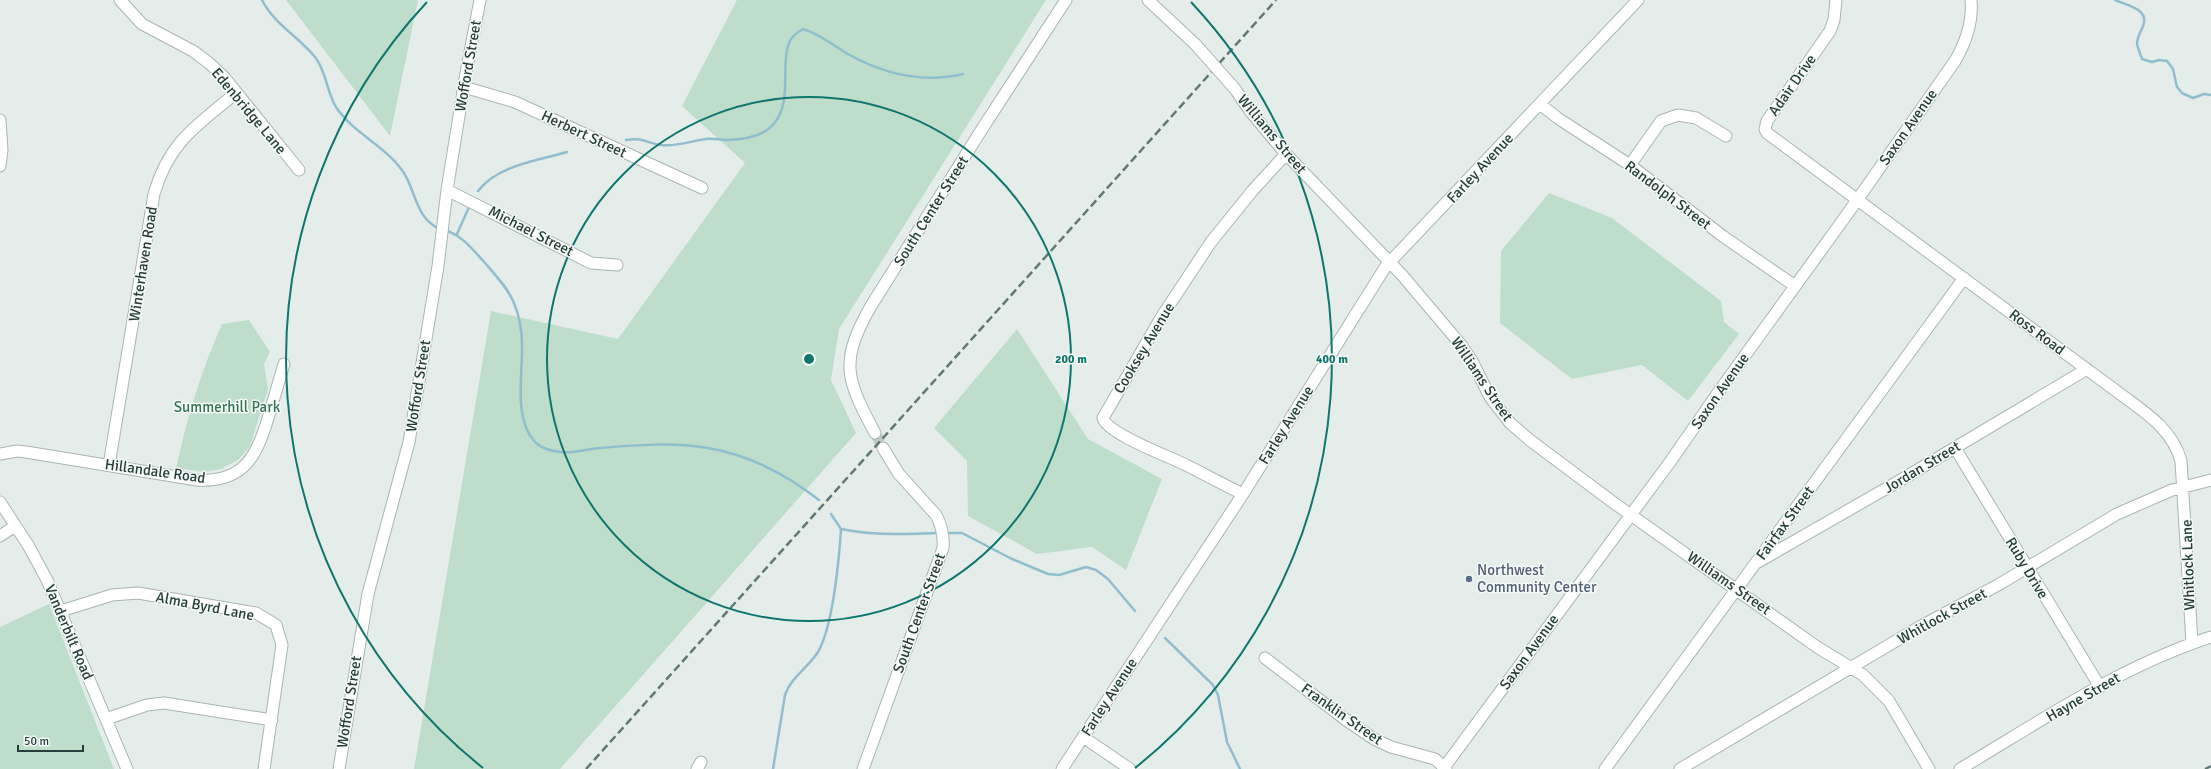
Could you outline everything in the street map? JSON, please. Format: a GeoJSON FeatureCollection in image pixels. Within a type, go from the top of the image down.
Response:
{"type":"FeatureCollection","features":[{"type":"Feature","properties":{"kind":"street","name":"Edenbridge Lane"},"geometry":{"type":"LineString","coordinates":[[120,0],[142,24],[193,51],[209,63],[236,93],[299,170]]}},
{"type":"Feature","properties":{"kind":"street","name":"Wofford Street"},"geometry":{"type":"LineString","coordinates":[[339,769],[368,594],[409,442],[447,190],[480,0]]}},
{"type":"Feature","properties":{"kind":"street","name":"South Center Street"},"geometry":{"type":"LineString","coordinates":[[875,433],[850,380],[850,352],[855,336],[871,306],[982,129],[1066,0]]}},
{"type":"Feature","properties":{"kind":"street","name":"Williams Street"},"geometry":{"type":"LineString","coordinates":[[1148,0],[1196,44],[1235,89],[1250,111],[1286,154],[1390,262],[1468,353],[1490,398],[1510,423],[1531,441],[1631,514],[1817,647],[1872,682],[1889,701],[1929,769]]}},
{"type":"Feature","properties":{"kind":"street","name":"Farley Avenue"},"geometry":{"type":"LineString","coordinates":[[1062,769],[1243,494],[1390,262],[1638,0]]}},
{"type":"Feature","properties":{"kind":"street","name":"Adair Drive"},"geometry":{"type":"LineString","coordinates":[[1836,0],[1834,20],[1830,30],[1767,121],[1765,129],[1767,133],[1857,200]]}},
{"type":"Feature","properties":{"kind":"street","name":"Saxon Avenue"},"geometry":{"type":"LineString","coordinates":[[1444,768],[1631,514],[1796,286],[1962,48],[1971,20],[1971,0]]}},
{"type":"Feature","properties":{"kind":"street","name":"Herbert Street"},"geometry":{"type":"LineString","coordinates":[[464,87],[515,102],[702,188]]}},
{"type":"Feature","properties":{"kind":"street","name":"Winterhaven Road"},"geometry":{"type":"LineString","coordinates":[[108,465],[154,194],[159,176],[178,143],[191,129],[236,93]]}},
{"type":"Feature","properties":{"kind":"street","name":"Randolph Street"},"geometry":{"type":"LineString","coordinates":[[1540,104],[1559,119],[1630,165],[1724,237],[1796,286]]}},
{"type":"Feature","properties":{"kind":"street"},"geometry":{"type":"LineString","coordinates":[[1630,165],[1661,121],[1678,115],[1696,118],[1726,136]]}},
{"type":"Feature","properties":{"kind":"street"},"geometry":{"type":"LineString","coordinates":[[0,120],[2,144],[0,166]]}},
{"type":"Feature","properties":{"kind":"street","name":"Cooksey Avenue"},"geometry":{"type":"LineString","coordinates":[[1243,494],[1186,464],[1153,451],[1108,426],[1103,418],[1162,316],[1211,242],[1253,190],[1286,154]]}},
{"type":"Feature","properties":{"kind":"street","name":"Michael Street"},"geometry":{"type":"LineString","coordinates":[[447,190],[591,263],[617,265]]}},
{"type":"Feature","properties":{"kind":"street","name":"Ross Road"},"geometry":{"type":"LineString","coordinates":[[1857,200],[2087,369],[2147,414],[2168,432],[2178,450],[2184,487]]}},
{"type":"Feature","properties":{"kind":"street","name":"Fairfax Street"},"geometry":{"type":"LineString","coordinates":[[1605,769],[1964,278]]}},
{"type":"Feature","properties":{"kind":"street","name":"Hillandale Road"},"geometry":{"type":"LineString","coordinates":[[0,454],[26,452],[207,480],[227,476],[236,472],[252,459],[261,441],[284,364]]}},
{"type":"Feature","properties":{"kind":"street","name":"Jordan Street"},"geometry":{"type":"LineString","coordinates":[[1756,563],[1955,448],[2087,369]]}},
{"type":"Feature","properties":{"kind":"street","name":"South Center Street"},"geometry":{"type":"LineString","coordinates":[[863,769],[943,548],[944,540],[936,515],[899,474],[883,448]]}},
{"type":"Feature","properties":{"kind":"street","name":"Ruby Drive"},"geometry":{"type":"LineString","coordinates":[[1955,448],[2100,687]]}},
{"type":"Feature","properties":{"kind":"street","name":"Whitlock Street"},"geometry":{"type":"LineString","coordinates":[[1680,769],[1921,626],[2027,568],[2117,514],[2172,490],[2211,480]]}},
{"type":"Feature","properties":{"kind":"street","name":"Whitlock Lane"},"geometry":{"type":"LineString","coordinates":[[2184,487],[2192,643]]}},
{"type":"Feature","properties":{"kind":"street","name":"Vanderbilt Road"},"geometry":{"type":"LineString","coordinates":[[0,502],[47,580],[127,769]]}},
{"type":"Feature","properties":{"kind":"street"},"geometry":{"type":"LineString","coordinates":[[0,536],[15,526]]}},
{"type":"Feature","properties":{"kind":"street","name":"Alma Byrd Lane"},"geometry":{"type":"LineString","coordinates":[[61,611],[112,595],[138,593],[256,613],[276,625],[282,645],[264,769]]}},
{"type":"Feature","properties":{"kind":"street","name":"Hayne Street"},"geometry":{"type":"LineString","coordinates":[[1960,769],[2100,687],[2160,656],[2211,637]]}},
{"type":"Feature","properties":{"kind":"street","name":"Franklin Street"},"geometry":{"type":"LineString","coordinates":[[1265,658],[1346,720],[1374,739],[1391,747],[1435,759],[1444,768]]}},
{"type":"Feature","properties":{"kind":"street"},"geometry":{"type":"LineString","coordinates":[[106,719],[147,705],[164,703],[272,720]]}},
{"type":"Feature","properties":{"kind":"street"},"geometry":{"type":"LineString","coordinates":[[1083,737],[1130,769]]}},
{"type":"Feature","properties":{"kind":"green space"},"geometry":{"type":"Polygon","coordinates":[[[286,0],[418,0],[390,136],[286,0]]]}},
{"type":"Feature","properties":{"kind":"green space"},"geometry":{"type":"Polygon","coordinates":[[[737,0],[1046,0],[839,329],[831,380],[856,433],[560,769],[414,769],[491,311],[618,339],[745,163],[682,106],[737,0]]]}},
{"type":"Feature","properties":{"kind":"green space"},"geometry":{"type":"Polygon","coordinates":[[[1549,193],[1612,218],[1721,301],[1724,322],[1739,334],[1688,401],[1642,365],[1572,379],[1500,323],[1501,251],[1549,193]]]}},
{"type":"Feature","properties":{"kind":"green space","name":"Summerhill Park"},"geometry":{"type":"Polygon","coordinates":[[[249,320],[270,352],[264,364],[268,389],[250,446],[238,460],[221,469],[205,472],[176,468],[195,395],[222,324],[249,320]]]}},
{"type":"Feature","properties":{"kind":"green space"},"geometry":{"type":"Polygon","coordinates":[[[1017,329],[1088,439],[1162,479],[1126,570],[1092,547],[1037,554],[968,516],[967,461],[934,428],[1017,329]]]}},
{"type":"Feature","properties":{"kind":"green space"},"geometry":{"type":"Polygon","coordinates":[[[49,604],[114,769],[0,769],[0,627],[49,604]]]}},
{"type":"Feature","properties":{"kind":"waterway"},"geometry":{"type":"LineString","coordinates":[[262,0],[273,16],[315,57],[322,69],[330,95],[336,107],[351,124],[395,161],[407,178],[425,218],[440,229]]}},
{"type":"Feature","properties":{"kind":"waterway"},"geometry":{"type":"LineString","coordinates":[[2115,0],[2136,8],[2143,15],[2143,26],[2137,44],[2142,59],[2152,62],[2159,60],[2167,61],[2173,69],[2177,87],[2182,93],[2193,98],[2204,94],[2211,95]]}},
{"type":"Feature","properties":{"kind":"waterway"},"geometry":{"type":"LineString","coordinates":[[626,140],[637,139],[661,145],[678,145],[709,139],[727,140],[747,138],[763,133],[770,128],[780,115],[785,89],[786,55],[792,37],[803,29],[820,36],[846,53],[874,67],[888,72],[932,78],[963,74]]}},
{"type":"Feature","properties":{"kind":"waterway"},"geometry":{"type":"LineString","coordinates":[[478,191],[486,182],[507,170],[531,161],[567,152]]}},
{"type":"Feature","properties":{"kind":"waterway"},"geometry":{"type":"LineString","coordinates":[[457,234],[469,207]]}},
{"type":"Feature","properties":{"kind":"waterway"},"geometry":{"type":"LineString","coordinates":[[445,230],[457,236],[472,249],[502,282],[514,303],[519,318],[522,340],[521,408],[528,432],[537,444],[543,448],[557,452],[574,452],[599,448],[654,445],[681,445],[708,448],[738,455],[766,467],[794,482],[819,500]]}},
{"type":"Feature","properties":{"kind":"waterway"},"geometry":{"type":"LineString","coordinates":[[831,514],[841,529],[877,534],[936,533]]}},
{"type":"Feature","properties":{"kind":"waterway"},"geometry":{"type":"LineString","coordinates":[[773,769],[785,695],[791,683],[818,652],[828,626],[839,558],[841,529]]}},
{"type":"Feature","properties":{"kind":"waterway"},"geometry":{"type":"LineString","coordinates":[[950,533],[962,533],[1012,559],[1048,574],[1059,575],[1086,567],[1096,570],[1108,579],[1135,611]]}},
{"type":"Feature","properties":{"kind":"waterway"},"geometry":{"type":"LineString","coordinates":[[1165,638],[1213,685],[1218,695],[1227,742],[1240,769]]}},
{"type":"Feature","properties":{"kind":"tunnel"},"geometry":{"type":"LineString","coordinates":[[875,433],[883,448]]}},
{"type":"Feature","properties":{"kind":"railway"},"geometry":{"type":"LineString","coordinates":[[586,769],[1276,0]]}},
{"type":"Feature","properties":{"kind":"railway"},"geometry":{"type":"LineString","coordinates":[[2205,769],[2211,766]]}},
{"type":"Feature","properties":{"kind":"place","name":"Northwest Community Center"},"geometry":{"type":"Point","coordinates":[1469,579]}}]}
